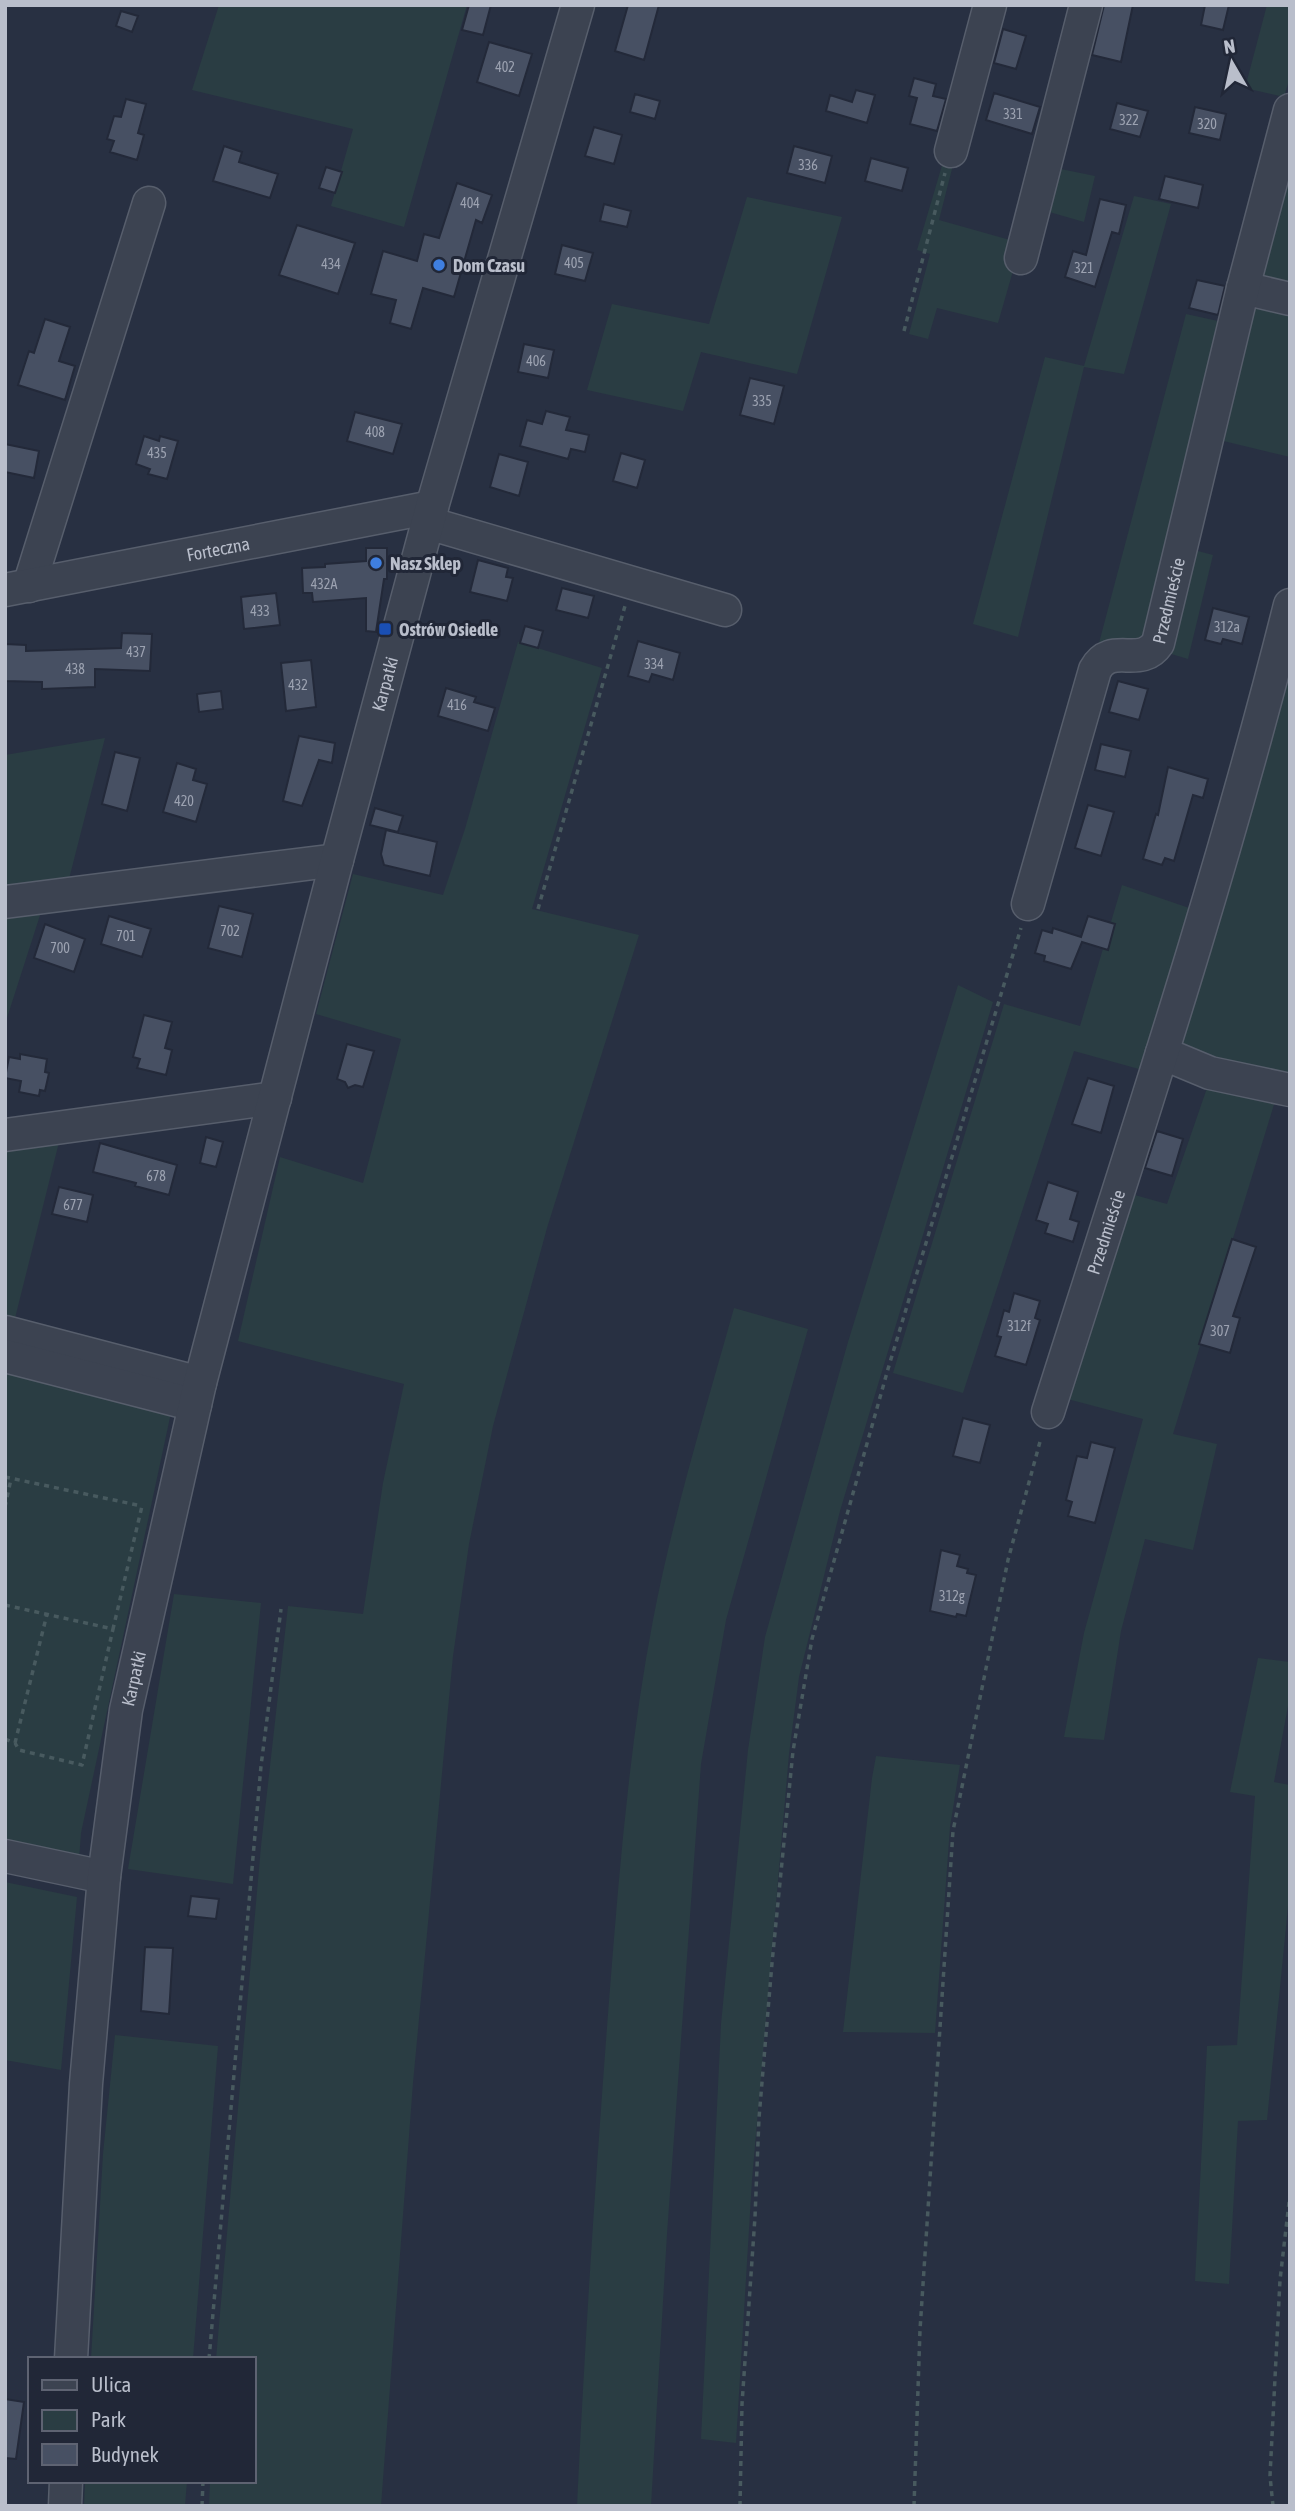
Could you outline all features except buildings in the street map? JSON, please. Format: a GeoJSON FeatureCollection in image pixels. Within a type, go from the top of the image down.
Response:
{"type":"FeatureCollection","features":[{"type":"Feature","properties":{"kind":"street","name":"Karpatki"},"geometry":{"type":"LineString","coordinates":[[71,2357],[86,2084],[104,1877],[126,1710],[197,1394],[337,860],[430,515],[578,5]]}},
{"type":"Feature","properties":{"kind":"street"},"geometry":{"type":"LineString","coordinates":[[951,151],[990,5]]}},
{"type":"Feature","properties":{"kind":"street"},"geometry":{"type":"LineString","coordinates":[[1021,258],[1086,5]]}},
{"type":"Feature","properties":{"kind":"street","name":"Przedmieście"},"geometry":{"type":"LineString","coordinates":[[1028,904],[1099,663],[1113,654],[1141,655],[1154,649],[1158,643],[1242,288],[1290,110]]}},
{"type":"Feature","properties":{"kind":"street"},"geometry":{"type":"LineString","coordinates":[[17,588],[149,204]]}},
{"type":"Feature","properties":{"kind":"street"},"geometry":{"type":"LineString","coordinates":[[1242,288],[1290,299]]}},
{"type":"Feature","properties":{"kind":"street","name":"Forteczna"},"geometry":{"type":"LineString","coordinates":[[17,588],[430,515],[632,584],[725,610]]}},
{"type":"Feature","properties":{"kind":"street","name":"Przedmieście"},"geometry":{"type":"LineString","coordinates":[[1048,1412],[1228,835],[1290,605]]}},
{"type":"Feature","properties":{"kind":"street"},"geometry":{"type":"LineString","coordinates":[[5,902],[337,860]]}},
{"type":"Feature","properties":{"kind":"street"},"geometry":{"type":"LineString","coordinates":[[1161,1053],[1210,1073],[1290,1090]]}},
{"type":"Feature","properties":{"kind":"street"},"geometry":{"type":"LineString","coordinates":[[5,1135],[275,1098]]}},
{"type":"Feature","properties":{"kind":"street"},"geometry":{"type":"LineString","coordinates":[[5,1332],[197,1394]]}},
{"type":"Feature","properties":{"kind":"street"},"geometry":{"type":"LineString","coordinates":[[5,1356],[197,1394]]}},
{"type":"Feature","properties":{"kind":"street"},"geometry":{"type":"LineString","coordinates":[[5,1856],[104,1877]]}},
{"type":"Feature","properties":{"kind":"street"},"geometry":{"type":"LineString","coordinates":[[65,2506],[66,2483]]}},
{"type":"Feature","properties":{"kind":"path"},"geometry":{"type":"LineString","coordinates":[[904,331],[951,151]]}},
{"type":"Feature","properties":{"kind":"path"},"geometry":{"type":"LineString","coordinates":[[538,909],[632,584]]}},
{"type":"Feature","properties":{"kind":"path"},"geometry":{"type":"LineString","coordinates":[[740,2506],[742,2404],[772,1963],[793,1751],[810,1651],[888,1369],[1028,904]]}},
{"type":"Feature","properties":{"kind":"path"},"geometry":{"type":"LineString","coordinates":[[914,2506],[920,2330],[953,1831],[1009,1560],[1048,1412]]}},
{"type":"Feature","properties":{"kind":"path"},"geometry":{"type":"LineString","coordinates":[[5,1478],[142,1506],[82,1765],[19,1750],[15,1743],[5,1739]]}},
{"type":"Feature","properties":{"kind":"path"},"geometry":{"type":"LineString","coordinates":[[5,1507],[11,1479]]}},
{"type":"Feature","properties":{"kind":"path"},"geometry":{"type":"LineString","coordinates":[[5,1605],[113,1629]]}},
{"type":"Feature","properties":{"kind":"path"},"geometry":{"type":"LineString","coordinates":[[209,2357],[261,1766],[281,1609]]}},
{"type":"Feature","properties":{"kind":"path"},"geometry":{"type":"LineString","coordinates":[[15,1743],[47,1614]]}},
{"type":"Feature","properties":{"kind":"path"},"geometry":{"type":"LineString","coordinates":[[1273,2506],[1270,2476],[1275,2371],[1280,2280],[1290,2194]]}},
{"type":"Feature","properties":{"kind":"path"},"geometry":{"type":"LineString","coordinates":[[202,2506],[203,2483]]}},
{"type":"Feature","properties":{"kind":"green space"},"geometry":{"type":"Polygon","coordinates":[[[219,5],[467,5],[404,227],[331,206],[353,129],[192,90],[219,5]]]}},
{"type":"Feature","properties":{"kind":"green space"},"geometry":{"type":"Polygon","coordinates":[[[1267,5],[1290,5],[1290,77],[1284,97],[1245,88],[1267,5]]]}},
{"type":"Feature","properties":{"kind":"green space"},"geometry":{"type":"Polygon","coordinates":[[[1290,139],[1290,286],[1259,278],[1290,139]]]}},
{"type":"Feature","properties":{"kind":"green space"},"geometry":{"type":"Polygon","coordinates":[[[943,162],[953,165],[939,220],[1021,243],[998,323],[937,308],[928,339],[909,334],[930,254],[917,250],[943,162]]]}},
{"type":"Feature","properties":{"kind":"green space"},"geometry":{"type":"Polygon","coordinates":[[[1051,167],[1095,176],[1084,222],[1039,209],[1051,167]]]}},
{"type":"Feature","properties":{"kind":"green space"},"geometry":{"type":"Polygon","coordinates":[[[1134,196],[1171,204],[1124,374],[1084,367],[1018,637],[973,624],[1045,357],[1084,366],[1134,196]]]}},
{"type":"Feature","properties":{"kind":"green space"},"geometry":{"type":"Polygon","coordinates":[[[747,197],[842,217],[797,374],[701,352],[683,411],[587,390],[612,304],[709,324],[747,197]]]}},
{"type":"Feature","properties":{"kind":"green space"},"geometry":{"type":"Polygon","coordinates":[[[1258,302],[1290,309],[1290,457],[1211,438],[1244,310],[1258,302]]]}},
{"type":"Feature","properties":{"kind":"green space"},"geometry":{"type":"Polygon","coordinates":[[[1186,314],[1227,323],[1148,644],[1133,649],[1099,643],[1186,314]]]}},
{"type":"Feature","properties":{"kind":"green space"},"geometry":{"type":"Polygon","coordinates":[[[1183,547],[1213,555],[1188,659],[1161,651],[1183,547]]]}},
{"type":"Feature","properties":{"kind":"green space"},"geometry":{"type":"Polygon","coordinates":[[[518,642],[602,668],[532,909],[639,935],[547,1228],[493,1426],[469,1544],[453,1656],[413,2083],[381,2506],[209,2506],[210,2483],[256,2483],[256,2357],[216,2357],[261,1846],[288,1606],[363,1614],[383,1483],[404,1384],[238,1341],[280,1157],[363,1183],[401,1039],[316,1014],[353,874],[443,895],[465,829],[518,642]]]}},
{"type":"Feature","properties":{"kind":"green space"},"geometry":{"type":"Polygon","coordinates":[[[1290,665],[1290,1080],[1181,1052],[1174,1035],[1290,665]]]}},
{"type":"Feature","properties":{"kind":"green space"},"geometry":{"type":"Polygon","coordinates":[[[105,738],[68,883],[5,891],[5,755],[105,738]]]}},
{"type":"Feature","properties":{"kind":"green space"},"geometry":{"type":"Polygon","coordinates":[[[1122,885],[1198,911],[1146,1071],[1074,1051],[963,1393],[893,1373],[1004,1004],[1080,1026],[1122,885]]]}},
{"type":"Feature","properties":{"kind":"green space"},"geometry":{"type":"Polygon","coordinates":[[[43,906],[6,1021],[5,1021],[5,911],[43,906]]]}},
{"type":"Feature","properties":{"kind":"green space"},"geometry":{"type":"Polygon","coordinates":[[[958,985],[993,1002],[840,1511],[799,1677],[789,1754],[752,2180],[736,2443],[701,2439],[721,2024],[748,1750],[765,1637],[848,1342],[958,985]]]}},
{"type":"Feature","properties":{"kind":"green space"},"geometry":{"type":"Polygon","coordinates":[[[1207,1088],[1276,1098],[1173,1434],[1217,1444],[1193,1550],[1145,1539],[1121,1631],[1104,1740],[1064,1737],[1084,1633],[1143,1419],[1060,1397],[1124,1192],[1167,1204],[1207,1088]]]}},
{"type":"Feature","properties":{"kind":"green space"},"geometry":{"type":"Polygon","coordinates":[[[60,1138],[15,1318],[5,1315],[5,1145],[60,1138]]]}},
{"type":"Feature","properties":{"kind":"green space"},"geometry":{"type":"Polygon","coordinates":[[[734,1308],[808,1329],[726,1620],[701,1764],[667,2234],[651,2506],[577,2506],[609,2001],[637,1715],[670,1542],[734,1308]]]}},
{"type":"Feature","properties":{"kind":"green space"},"geometry":{"type":"Polygon","coordinates":[[[5,1367],[172,1408],[81,1833],[79,1860],[5,1843],[5,1367]]]}},
{"type":"Feature","properties":{"kind":"green space"},"geometry":{"type":"Polygon","coordinates":[[[174,1594],[261,1603],[233,1884],[128,1869],[174,1594]]]}},
{"type":"Feature","properties":{"kind":"green space"},"geometry":{"type":"Polygon","coordinates":[[[1258,1658],[1290,1662],[1290,1695],[1274,1782],[1290,1785],[1290,1886],[1267,2120],[1238,2121],[1229,2284],[1195,2281],[1207,2046],[1237,2045],[1255,1796],[1230,1792],[1258,1658]]]}},
{"type":"Feature","properties":{"kind":"green space"},"geometry":{"type":"Polygon","coordinates":[[[876,1756],[960,1765],[950,1827],[935,2033],[843,2032],[876,1756]]]}},
{"type":"Feature","properties":{"kind":"green space"},"geometry":{"type":"Polygon","coordinates":[[[5,1882],[77,1897],[61,2070],[5,2060],[5,1882]]]}},
{"type":"Feature","properties":{"kind":"green space"},"geometry":{"type":"Polygon","coordinates":[[[115,2035],[218,2046],[193,2357],[91,2357],[103,2154],[115,2035]]]}},
{"type":"Feature","properties":{"kind":"green space"},"geometry":{"type":"Polygon","coordinates":[[[85,2483],[187,2483],[185,2506],[84,2506],[85,2483]]]}},
{"type":"Feature","properties":{"kind":"place","name":"Dom Czasu"},"geometry":{"type":"Point","coordinates":[439,265]}},
{"type":"Feature","properties":{"kind":"place","name":"Nasz Sklep"},"geometry":{"type":"Point","coordinates":[376,563]}},
{"type":"Feature","properties":{"kind":"place","name":"Ostrów Osiedle"},"geometry":{"type":"Point","coordinates":[385,629]}}]}
